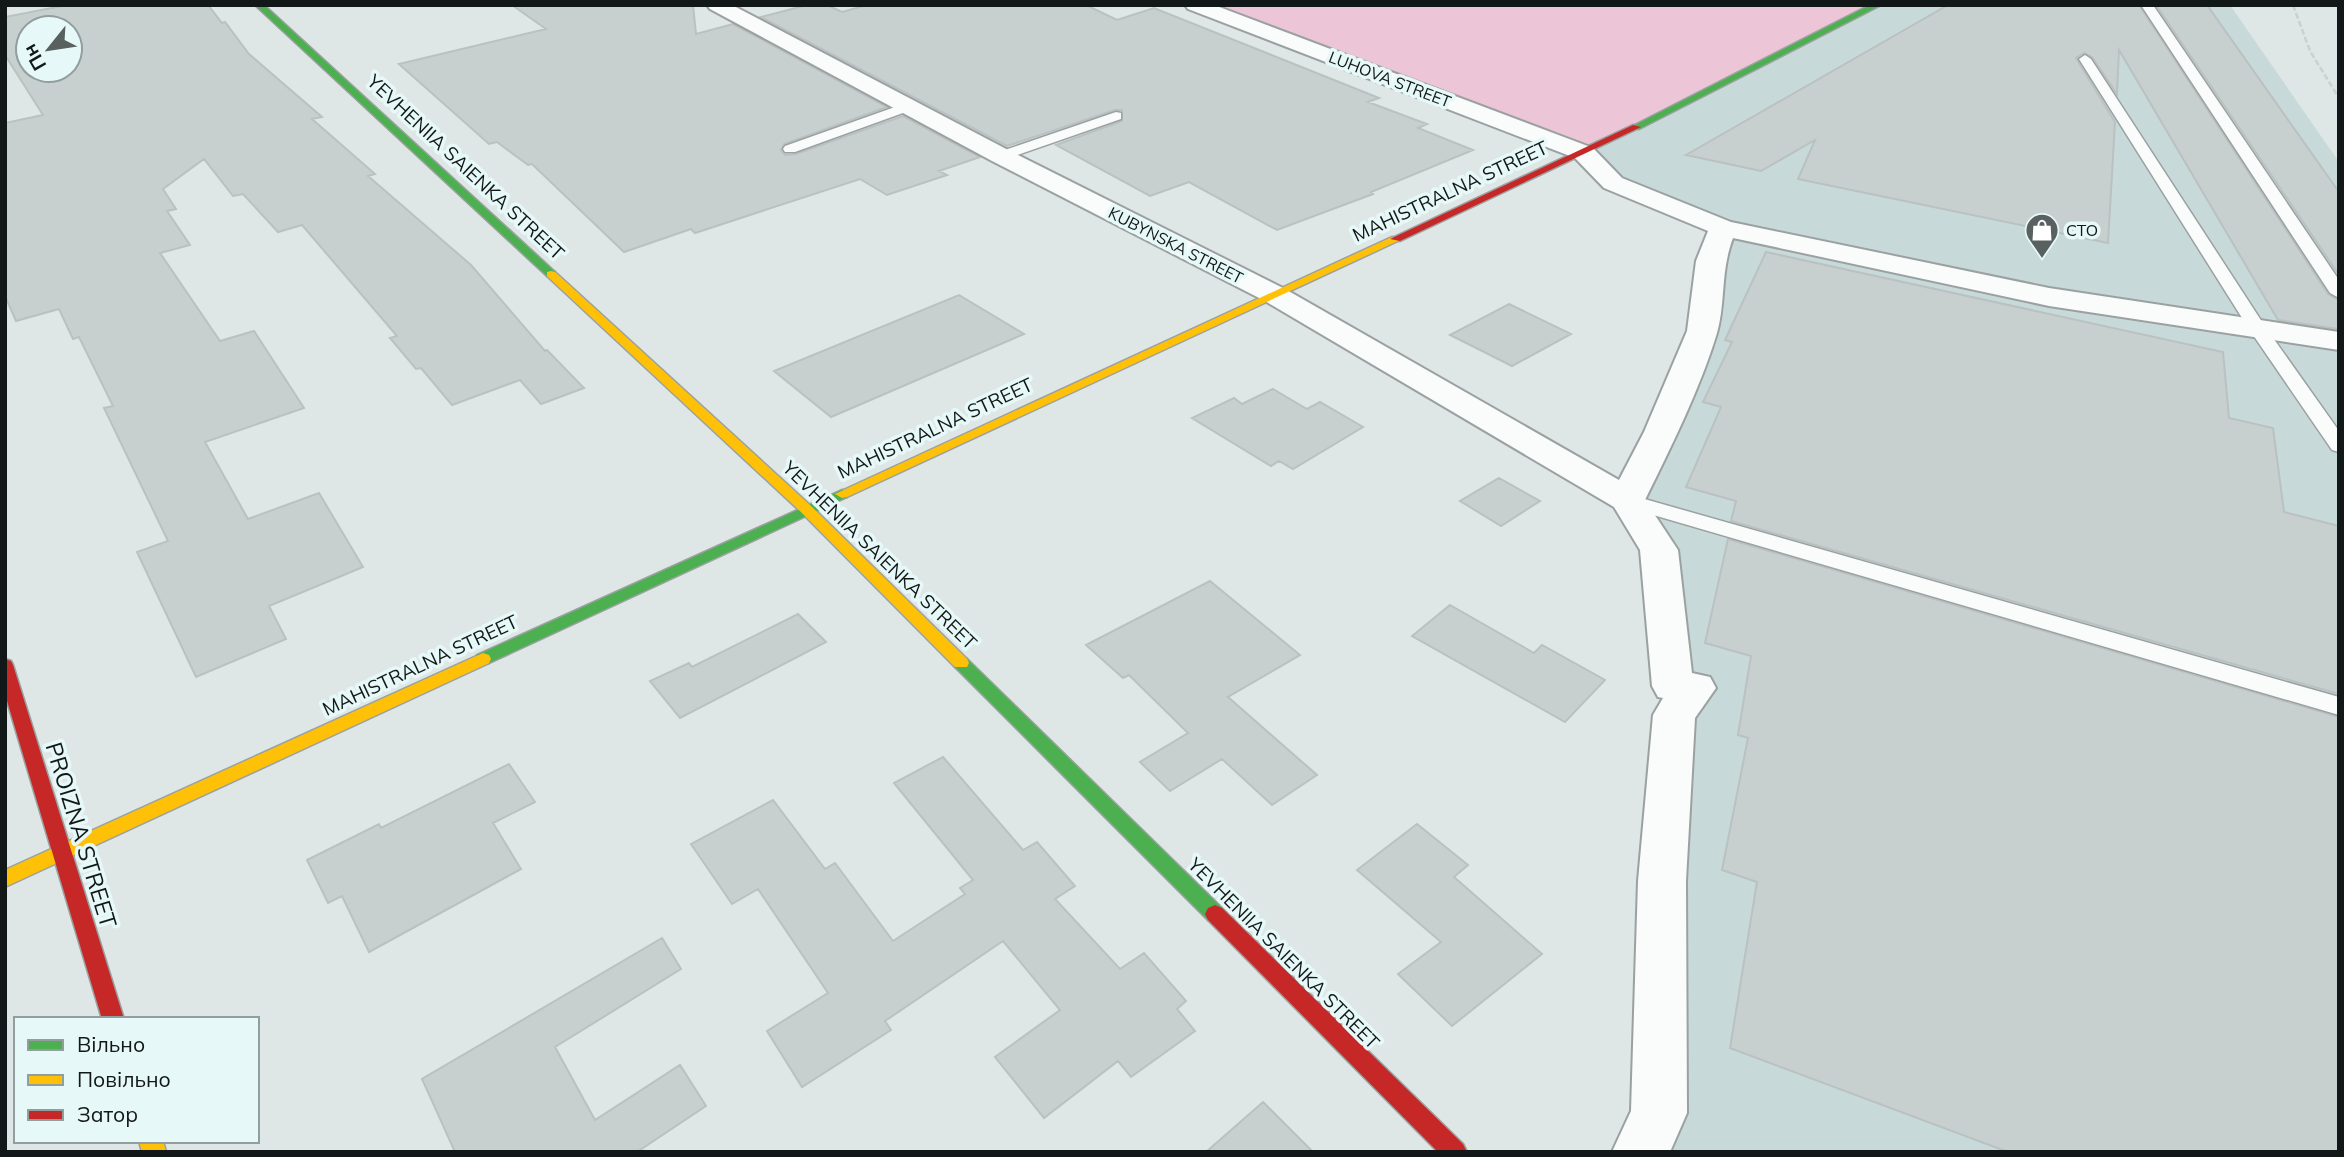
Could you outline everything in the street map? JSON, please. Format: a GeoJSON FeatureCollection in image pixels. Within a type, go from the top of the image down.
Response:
{"type":"FeatureCollection","features":[{"type":"Feature","properties":{"kind":"street","name":"YEVHENIIA SAIENKA STREET"},"geometry":{"type":"LineString","coordinates":[[259,5],[807,510],[1455,1152]]}},
{"type":"Feature","properties":{"kind":"street","name":"KUBYNSKA STREET"},"geometry":{"type":"LineString","coordinates":[[717,5],[1001,156],[1275,295],[1627,500]]}},
{"type":"Feature","properties":{"kind":"street","name":"LUHOVA STREET"},"geometry":{"type":"LineString","coordinates":[[1195,5],[1584,152]]}},
{"type":"Feature","properties":{"kind":"street","name":"MAHISTRALNA STREET"},"geometry":{"type":"LineString","coordinates":[[5,879],[1584,152],[1877,5]]}},
{"type":"Feature","properties":{"kind":"street"},"geometry":{"type":"LineString","coordinates":[[1584,152],[1613,183],[1723,228],[2049,296],[2339,341]]}},
{"type":"Feature","properties":{"kind":"street"},"geometry":{"type":"LineString","coordinates":[[1641,1152],[1659,1113],[1662,881],[1674,715],[1695,688],[1673,686],[1659,550],[1627,500],[1661,432],[1702,331],[1710,261],[1723,228]]}},
{"type":"Feature","properties":{"kind":"street","name":"PROIZNA STREET"},"geometry":{"type":"LineString","coordinates":[[5,665],[112,1017]]}},
{"type":"Feature","properties":{"kind":"lane"},"geometry":{"type":"LineString","coordinates":[[2147,5],[2339,293]]}},
{"type":"Feature","properties":{"kind":"lane"},"geometry":{"type":"LineString","coordinates":[[2085,58],[2258,329],[2339,446]]}},
{"type":"Feature","properties":{"kind":"lane"},"geometry":{"type":"LineString","coordinates":[[790,149],[909,106]]}},
{"type":"Feature","properties":{"kind":"lane"},"geometry":{"type":"LineString","coordinates":[[1001,156],[1116,116]]}},
{"type":"Feature","properties":{"kind":"lane"},"geometry":{"type":"LineString","coordinates":[[1627,500],[2339,706]]}},
{"type":"Feature","properties":{"kind":"shaded area"},"geometry":{"type":"Polygon","coordinates":[[[1195,5],[1877,5],[1584,153],[1195,5]]]}},
{"type":"Feature","properties":{"kind":"shaded area"},"geometry":{"type":"Polygon","coordinates":[[[1877,5],[2230,5],[2339,162],[2339,1152],[1641,1152],[1674,715],[1659,550],[1627,500],[1661,432],[1723,229],[1613,183],[1584,153],[1877,5]]]}},
{"type":"Feature","properties":{"kind":"building"},"geometry":{"type":"Polygon","coordinates":[[[67,5],[208,5],[222,23],[225,22],[249,54],[322,117],[312,119],[375,174],[368,176],[471,265],[545,351],[547,350],[584,388],[541,404],[520,380],[452,405],[421,368],[416,369],[390,338],[397,336],[302,225],[278,232],[243,194],[233,196],[204,159],[163,189],[176,209],[167,211],[190,245],[160,253],[220,341],[254,331],[304,408],[205,442],[248,519],[319,493],[363,567],[269,606],[286,639],[196,677],[137,552],[168,541],[104,408],[113,406],[79,337],[73,339],[59,309],[16,321],[5,296],[5,123],[43,115],[23,84],[84,84],[84,14],[20,14],[67,5]]]}},
{"type":"Feature","properties":{"kind":"building"},"geometry":{"type":"Polygon","coordinates":[[[512,5],[693,5],[696,34],[733,24],[887,107],[784,144],[781,150],[785,155],[796,154],[903,116],[980,157],[939,171],[947,175],[887,195],[860,179],[695,233],[691,229],[624,252],[532,164],[528,165],[497,142],[489,144],[399,64],[546,29],[512,5]]]}},
{"type":"Feature","properties":{"kind":"building"},"geometry":{"type":"Polygon","coordinates":[[[807,5],[827,5],[842,12],[867,5],[1086,5],[1117,20],[1154,8],[1379,98],[1368,102],[1427,124],[1418,128],[1473,150],[1371,192],[1373,194],[1277,230],[1189,182],[1150,196],[1056,145],[1122,121],[1122,110],[1007,146],[761,17],[807,5]]]}},
{"type":"Feature","properties":{"kind":"building"},"geometry":{"type":"Polygon","coordinates":[[[1948,5],[2139,5],[2328,294],[2339,300],[2339,329],[2278,320],[2119,50],[2117,94],[2092,57],[2084,53],[2076,58],[2115,122],[2108,243],[1798,179],[1815,140],[1761,171],[1686,155],[1948,5]]]}},
{"type":"Feature","properties":{"kind":"building"},"geometry":{"type":"Polygon","coordinates":[[[2156,5],[2207,5],[2339,192],[2339,275],[2156,5]]]}},
{"type":"Feature","properties":{"kind":"building"},"geometry":{"type":"Polygon","coordinates":[[[14,15],[14,69],[5,55],[5,17],[14,15]]]}},
{"type":"Feature","properties":{"kind":"building"},"geometry":{"type":"Polygon","coordinates":[[[1766,252],[2223,352],[2229,418],[2273,428],[2284,512],[2339,526],[2339,694],[1731,521],[1736,501],[1686,487],[1721,407],[1703,402],[1732,342],[1725,340],[1766,252]]]}},
{"type":"Feature","properties":{"kind":"building"},"geometry":{"type":"Polygon","coordinates":[[[959,295],[1024,334],[831,417],[774,371],[959,295]]]}},
{"type":"Feature","properties":{"kind":"building"},"geometry":{"type":"Polygon","coordinates":[[[1509,304],[1571,334],[1512,366],[1450,335],[1509,304]]]}},
{"type":"Feature","properties":{"kind":"building"},"geometry":{"type":"Polygon","coordinates":[[[1273,389],[1307,409],[1320,402],[1363,427],[1293,469],[1279,461],[1271,466],[1192,418],[1234,398],[1242,404],[1273,389]]]}},
{"type":"Feature","properties":{"kind":"building"},"geometry":{"type":"Polygon","coordinates":[[[1499,478],[1540,501],[1501,526],[1460,501],[1499,478]]]}},
{"type":"Feature","properties":{"kind":"building"},"geometry":{"type":"Polygon","coordinates":[[[1728,539],[2339,717],[2339,1152],[2008,1152],[1730,1048],[1757,882],[1722,870],[1748,738],[1738,735],[1751,656],[1705,643],[1728,539]]]}},
{"type":"Feature","properties":{"kind":"building"},"geometry":{"type":"Polygon","coordinates":[[[1210,581],[1300,655],[1228,697],[1317,775],[1272,805],[1222,759],[1170,791],[1140,762],[1188,733],[1129,675],[1123,678],[1086,645],[1210,581]]]}},
{"type":"Feature","properties":{"kind":"building"},"geometry":{"type":"Polygon","coordinates":[[[1450,605],[1534,653],[1542,645],[1605,680],[1565,722],[1412,636],[1450,605]]]}},
{"type":"Feature","properties":{"kind":"building"},"geometry":{"type":"Polygon","coordinates":[[[798,614],[826,642],[680,718],[650,681],[689,663],[692,667],[798,614]]]}},
{"type":"Feature","properties":{"kind":"building"},"geometry":{"type":"Polygon","coordinates":[[[943,757],[1023,850],[1037,842],[1075,886],[1055,899],[1120,969],[1144,953],[1186,1001],[1177,1009],[1195,1031],[1131,1077],[1118,1061],[1044,1118],[995,1057],[1060,1010],[1003,941],[885,1021],[891,1030],[802,1087],[767,1031],[828,993],[758,889],[732,904],[691,844],[773,800],[825,869],[835,863],[893,941],[965,894],[960,888],[973,880],[894,783],[943,757]]]}},
{"type":"Feature","properties":{"kind":"building"},"geometry":{"type":"Polygon","coordinates":[[[509,764],[535,802],[493,823],[521,869],[369,952],[342,896],[328,903],[307,860],[379,824],[381,828],[509,764]]]}},
{"type":"Feature","properties":{"kind":"building"},"geometry":{"type":"Polygon","coordinates":[[[1417,824],[1468,865],[1454,877],[1542,954],[1452,1026],[1398,974],[1441,942],[1357,870],[1417,824]]]}},
{"type":"Feature","properties":{"kind":"building"},"geometry":{"type":"Polygon","coordinates":[[[662,938],[681,969],[555,1047],[595,1120],[680,1065],[706,1106],[637,1152],[455,1152],[422,1079],[662,938]]]}},
{"type":"Feature","properties":{"kind":"building"},"geometry":{"type":"Polygon","coordinates":[[[1263,1102],[1313,1152],[1206,1152],[1263,1102]]]}},
{"type":"Feature","properties":{"kind":"railway"},"geometry":{"type":"LineString","coordinates":[[2293,5],[2310,51],[2339,98]]}},
{"type":"Feature","properties":{"kind":"traffic: fast"},"geometry":{"type":"LineString","coordinates":[[259,5],[551,274]]}},
{"type":"Feature","properties":{"kind":"traffic: fast"},"geometry":{"type":"LineString","coordinates":[[1636,127],[1877,5]]}},
{"type":"Feature","properties":{"kind":"traffic: fast"},"geometry":{"type":"LineString","coordinates":[[483,659],[842,494]]}},
{"type":"Feature","properties":{"kind":"traffic: fast"},"geometry":{"type":"LineString","coordinates":[[961,663],[1215,914]]}},
{"type":"Feature","properties":{"kind":"traffic: slow"},"geometry":{"type":"LineString","coordinates":[[842,494],[1396,239]]}},
{"type":"Feature","properties":{"kind":"traffic: slow"},"geometry":{"type":"LineString","coordinates":[[551,274],[807,510],[961,663]]}},
{"type":"Feature","properties":{"kind":"traffic: slow"},"geometry":{"type":"LineString","coordinates":[[5,879],[483,659]]}},
{"type":"Feature","properties":{"kind":"traffic: slow"},"geometry":{"type":"LineString","coordinates":[[152,1143],[154,1152]]}},
{"type":"Feature","properties":{"kind":"traffic: jam"},"geometry":{"type":"LineString","coordinates":[[1396,239],[1636,127]]}},
{"type":"Feature","properties":{"kind":"traffic: jam"},"geometry":{"type":"LineString","coordinates":[[5,665],[112,1017]]}},
{"type":"Feature","properties":{"kind":"traffic: jam"},"geometry":{"type":"LineString","coordinates":[[1215,914],[1455,1152]]}},
{"type":"Feature","properties":{"kind":"place","name":"СТО"},"geometry":{"type":"Point","coordinates":[2042,260]}}]}
